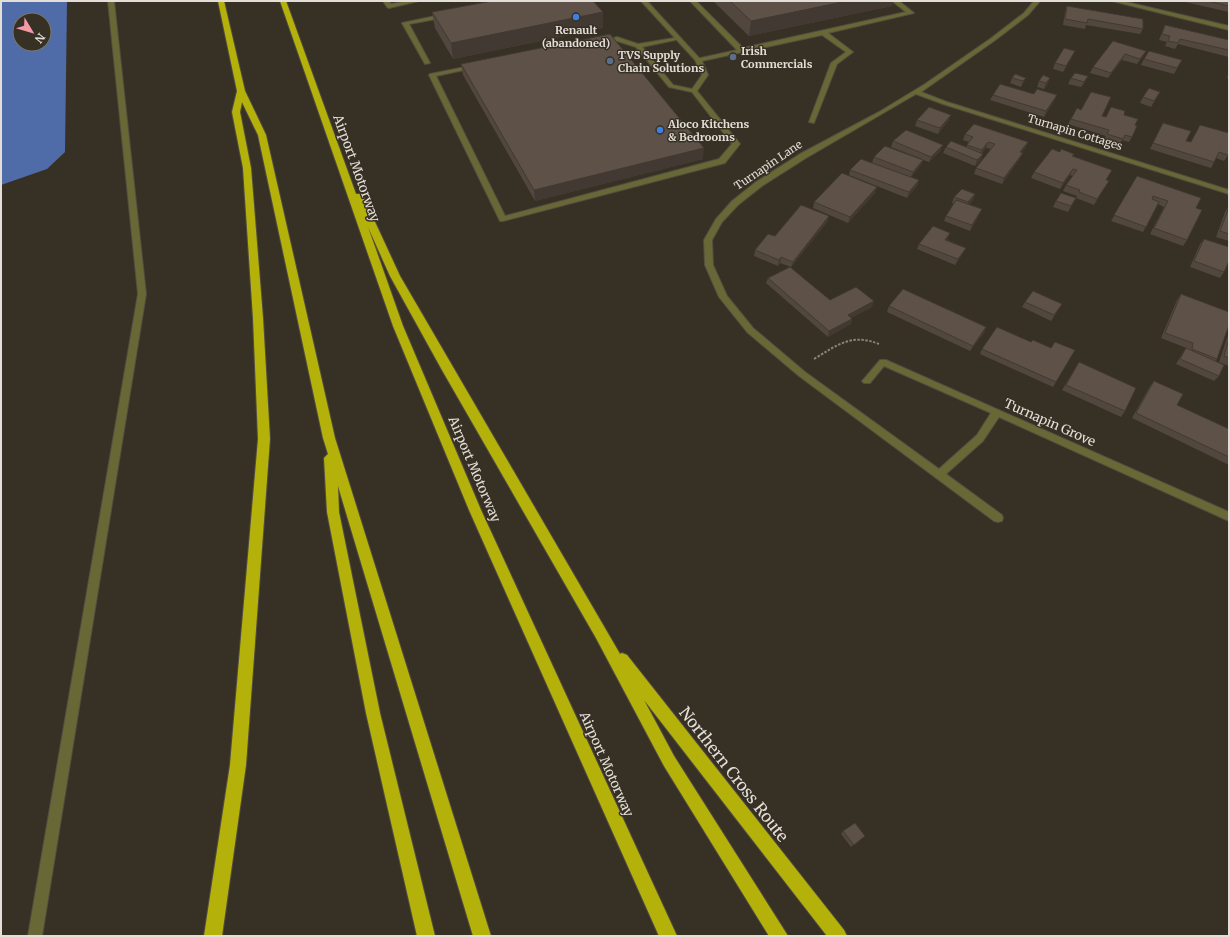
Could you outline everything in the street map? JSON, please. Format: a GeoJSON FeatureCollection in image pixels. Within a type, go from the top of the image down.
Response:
{"type":"FeatureCollection","features":[{"type":"Feature","properties":{"kind":"highway"},"geometry":{"type":"LineString","coordinates":[[220,1],[241,91],[262,135],[329,438],[482,936]]}},
{"type":"Feature","properties":{"kind":"highway","name":"Airport Motorway"},"geometry":{"type":"LineString","coordinates":[[283,1],[326,126],[404,340],[475,510],[668,936]]}},
{"type":"Feature","properties":{"kind":"highway"},"geometry":{"type":"LineString","coordinates":[[213,936],[238,765],[264,439],[258,318],[247,168],[236,112],[241,91]]}},
{"type":"Feature","properties":{"kind":"highway"},"geometry":{"type":"LineString","coordinates":[[326,126],[395,276],[446,367],[602,633],[669,761],[779,936]]}},
{"type":"Feature","properties":{"kind":"highway"},"geometry":{"type":"LineString","coordinates":[[329,438],[333,512],[373,713],[426,936]]}},
{"type":"Feature","properties":{"kind":"highway","name":"Northern Cross Route"},"geometry":{"type":"LineString","coordinates":[[602,633],[689,747],[838,936]]}},
{"type":"Feature","properties":{"kind":"street"},"geometry":{"type":"LineString","coordinates":[[34,936],[142,294],[111,1]]}},
{"type":"Feature","properties":{"kind":"street"},"geometry":{"type":"LineString","coordinates":[[386,1],[389,6],[416,1]]}},
{"type":"Feature","properties":{"kind":"street"},"geometry":{"type":"LineString","coordinates":[[644,1],[698,60],[705,75],[694,91]]}},
{"type":"Feature","properties":{"kind":"street"},"geometry":{"type":"LineString","coordinates":[[693,1],[741,50]]}},
{"type":"Feature","properties":{"kind":"street"},"geometry":{"type":"LineString","coordinates":[[698,60],[911,13],[895,1]]}},
{"type":"Feature","properties":{"kind":"street","name":"Turnapin Lane"},"geometry":{"type":"LineString","coordinates":[[998,518],[796,369],[750,330],[723,296],[709,265],[708,240],[719,221],[735,203],[759,184],[803,156],[916,92],[992,40],[1026,14],[1037,1]]}},
{"type":"Feature","properties":{"kind":"street"},"geometry":{"type":"LineString","coordinates":[[1115,1],[1229,28]]}},
{"type":"Feature","properties":{"kind":"street"},"geometry":{"type":"LineString","coordinates":[[427,63],[405,23],[451,14]]}},
{"type":"Feature","properties":{"kind":"street"},"geometry":{"type":"LineString","coordinates":[[812,122],[834,63],[850,52],[822,32]]}},
{"type":"Feature","properties":{"kind":"street"},"geometry":{"type":"LineString","coordinates":[[594,43],[617,39],[638,46],[678,38]]}},
{"type":"Feature","properties":{"kind":"street"},"geometry":{"type":"LineString","coordinates":[[486,65],[432,75],[503,219],[722,160],[736,144],[694,91],[671,86],[638,46]]}},
{"type":"Feature","properties":{"kind":"street","name":"Turnapin Cottages"},"geometry":{"type":"LineString","coordinates":[[916,92],[945,103],[1229,192]]}},
{"type":"Feature","properties":{"kind":"street"},"geometry":{"type":"LineString","coordinates":[[867,381],[883,362]]}},
{"type":"Feature","properties":{"kind":"street","name":"Turnapin Grove"},"geometry":{"type":"LineString","coordinates":[[883,362],[997,412],[1229,518]]}},
{"type":"Feature","properties":{"kind":"street"},"geometry":{"type":"LineString","coordinates":[[939,475],[980,438],[997,412]]}},
{"type":"Feature","properties":{"kind":"path"},"geometry":{"type":"LineString","coordinates":[[796,369],[844,341],[859,338],[872,340],[882,345],[883,362]]}},
{"type":"Feature","properties":{"kind":"water"},"geometry":{"type":"Polygon","coordinates":[[[1,1],[67,1],[65,152],[47,169],[1,185],[1,1]]]}},
{"type":"Feature","properties":{"kind":"building"},"geometry":{"type":"Polygon","coordinates":[[[492,1],[593,1],[603,12],[451,43],[432,12],[492,1]]]}},
{"type":"Feature","properties":{"kind":"building"},"geometry":{"type":"Polygon","coordinates":[[[730,1],[847,1],[751,21],[730,1]]]}},
{"type":"Feature","properties":{"kind":"building"},"geometry":{"type":"Polygon","coordinates":[[[1208,1],[1229,1],[1229,6],[1208,1]]]}},
{"type":"Feature","properties":{"kind":"building"},"geometry":{"type":"Polygon","coordinates":[[[1067,6],[1143,19],[1143,29],[1088,19],[1087,23],[1065,19],[1067,6]]]}},
{"type":"Feature","properties":{"kind":"building"},"geometry":{"type":"Polygon","coordinates":[[[1165,25],[1229,40],[1229,50],[1180,39],[1178,43],[1168,41],[1170,36],[1162,34],[1165,25]]]}},
{"type":"Feature","properties":{"kind":"building"},"geometry":{"type":"Polygon","coordinates":[[[610,34],[704,148],[534,190],[461,64],[610,34]]]}},
{"type":"Feature","properties":{"kind":"building"},"geometry":{"type":"Polygon","coordinates":[[[1113,41],[1146,51],[1140,59],[1125,54],[1111,73],[1093,67],[1113,41]]]}},
{"type":"Feature","properties":{"kind":"building"},"geometry":{"type":"Polygon","coordinates":[[[1064,48],[1075,51],[1066,66],[1055,63],[1064,48]]]}},
{"type":"Feature","properties":{"kind":"building"},"geometry":{"type":"Polygon","coordinates":[[[1149,51],[1182,60],[1177,68],[1144,59],[1149,51]]]}},
{"type":"Feature","properties":{"kind":"building"},"geometry":{"type":"Polygon","coordinates":[[[1075,73],[1088,76],[1084,82],[1071,78],[1075,73]]]}},
{"type":"Feature","properties":{"kind":"building"},"geometry":{"type":"Polygon","coordinates":[[[1015,74],[1026,78],[1023,81],[1012,78],[1015,74]]]}},
{"type":"Feature","properties":{"kind":"building"},"geometry":{"type":"Polygon","coordinates":[[[1043,75],[1050,78],[1046,83],[1039,81],[1043,75]]]}},
{"type":"Feature","properties":{"kind":"building"},"geometry":{"type":"Polygon","coordinates":[[[1000,84],[1034,94],[1037,89],[1057,95],[1046,111],[993,95],[1000,84]]]}},
{"type":"Feature","properties":{"kind":"building"},"geometry":{"type":"Polygon","coordinates":[[[1149,88],[1160,92],[1154,101],[1143,97],[1149,88]]]}},
{"type":"Feature","properties":{"kind":"building"},"geometry":{"type":"Polygon","coordinates":[[[1091,92],[1111,97],[1102,116],[1106,117],[1111,107],[1125,111],[1124,115],[1138,119],[1135,125],[1137,126],[1132,137],[1125,135],[1123,139],[1107,134],[1109,130],[1071,119],[1077,108],[1081,110],[1091,92]]]}},
{"type":"Feature","properties":{"kind":"building"},"geometry":{"type":"Polygon","coordinates":[[[929,107],[951,115],[940,128],[917,120],[929,107]]]}},
{"type":"Feature","properties":{"kind":"building"},"geometry":{"type":"Polygon","coordinates":[[[1163,123],[1191,131],[1186,141],[1191,142],[1200,125],[1229,133],[1228,155],[1219,152],[1214,162],[1153,143],[1163,123]]]}},
{"type":"Feature","properties":{"kind":"building"},"geometry":{"type":"Polygon","coordinates":[[[974,124],[1028,142],[1020,152],[1023,153],[1004,178],[976,168],[995,144],[988,142],[982,150],[967,145],[973,137],[965,134],[974,124]]]}},
{"type":"Feature","properties":{"kind":"building"},"geometry":{"type":"Polygon","coordinates":[[[906,130],[943,145],[931,157],[893,141],[906,130]]]}},
{"type":"Feature","properties":{"kind":"building"},"geometry":{"type":"Polygon","coordinates":[[[951,141],[983,154],[977,160],[946,147],[951,141]]]}},
{"type":"Feature","properties":{"kind":"building"},"geometry":{"type":"Polygon","coordinates":[[[885,146],[923,160],[913,172],[874,157],[885,146]]]}},
{"type":"Feature","properties":{"kind":"building"},"geometry":{"type":"Polygon","coordinates":[[[1052,149],[1060,152],[1061,149],[1074,154],[1072,156],[1112,170],[1106,180],[1109,181],[1097,199],[1079,192],[1080,190],[1066,185],[1077,170],[1073,169],[1063,183],[1034,172],[1052,149]]]}},
{"type":"Feature","properties":{"kind":"building"},"geometry":{"type":"Polygon","coordinates":[[[861,159],[919,180],[909,192],[850,170],[861,159]]]}},
{"type":"Feature","properties":{"kind":"building"},"geometry":{"type":"Polygon","coordinates":[[[842,173],[877,187],[850,217],[814,202],[842,173]]]}},
{"type":"Feature","properties":{"kind":"building"},"geometry":{"type":"Polygon","coordinates":[[[1137,176],[1201,198],[1196,208],[1202,210],[1187,240],[1154,228],[1168,201],[1153,196],[1152,199],[1159,202],[1146,227],[1114,215],[1137,176]]]}},
{"type":"Feature","properties":{"kind":"building"},"geometry":{"type":"Polygon","coordinates":[[[962,189],[975,194],[968,202],[954,197],[962,189]]]}},
{"type":"Feature","properties":{"kind":"building"},"geometry":{"type":"Polygon","coordinates":[[[1061,193],[1076,198],[1071,206],[1056,201],[1061,193]]]}},
{"type":"Feature","properties":{"kind":"building"},"geometry":{"type":"Polygon","coordinates":[[[956,200],[982,209],[972,225],[946,216],[956,200]]]}},
{"type":"Feature","properties":{"kind":"building"},"geometry":{"type":"Polygon","coordinates":[[[801,205],[829,216],[793,262],[781,257],[779,260],[755,250],[768,234],[775,236],[801,205]]]}},
{"type":"Feature","properties":{"kind":"building"},"geometry":{"type":"Polygon","coordinates":[[[1229,207],[1229,234],[1220,231],[1229,207]]]}},
{"type":"Feature","properties":{"kind":"building"},"geometry":{"type":"Polygon","coordinates":[[[933,226],[950,233],[945,240],[966,248],[958,259],[919,244],[933,226]]]}},
{"type":"Feature","properties":{"kind":"building"},"geometry":{"type":"Polygon","coordinates":[[[1204,239],[1229,247],[1229,261],[1224,272],[1194,261],[1204,239]]]}},
{"type":"Feature","properties":{"kind":"building"},"geometry":{"type":"Polygon","coordinates":[[[790,267],[830,300],[856,287],[874,301],[848,315],[852,319],[829,331],[768,278],[790,267]]]}},
{"type":"Feature","properties":{"kind":"building"},"geometry":{"type":"Polygon","coordinates":[[[903,289],[986,327],[973,346],[889,306],[903,289]]]}},
{"type":"Feature","properties":{"kind":"building"},"geometry":{"type":"Polygon","coordinates":[[[1033,291],[1062,304],[1054,315],[1025,302],[1033,291]]]}},
{"type":"Feature","properties":{"kind":"building"},"geometry":{"type":"Polygon","coordinates":[[[1181,294],[1229,312],[1229,325],[1217,359],[1192,349],[1193,343],[1165,333],[1181,294]]]}},
{"type":"Feature","properties":{"kind":"building"},"geometry":{"type":"Polygon","coordinates":[[[997,327],[1031,342],[1033,340],[1051,348],[1055,342],[1075,350],[1056,382],[982,349],[997,327]]]}},
{"type":"Feature","properties":{"kind":"building"},"geometry":{"type":"Polygon","coordinates":[[[1229,339],[1229,358],[1224,356],[1229,339]]]}},
{"type":"Feature","properties":{"kind":"building"},"geometry":{"type":"Polygon","coordinates":[[[1186,348],[1224,365],[1219,376],[1180,359],[1186,348]]]}},
{"type":"Feature","properties":{"kind":"building"},"geometry":{"type":"Polygon","coordinates":[[[1079,362],[1136,388],[1125,411],[1066,385],[1079,362]]]}},
{"type":"Feature","properties":{"kind":"building"},"geometry":{"type":"Polygon","coordinates":[[[1154,381],[1183,394],[1177,405],[1229,429],[1229,457],[1136,413],[1154,381]]]}},
{"type":"Feature","properties":{"kind":"building"},"geometry":{"type":"Polygon","coordinates":[[[855,823],[865,836],[854,845],[843,831],[855,823]]]}},
{"type":"Feature","properties":{"kind":"place","name":"Renault (abandoned)"},"geometry":{"type":"Point","coordinates":[576,17]}},
{"type":"Feature","properties":{"kind":"place","name":"Irish Commercials"},"geometry":{"type":"Point","coordinates":[733,57]}},
{"type":"Feature","properties":{"kind":"place","name":"TVS Supply Chain Solutions"},"geometry":{"type":"Point","coordinates":[610,61]}},
{"type":"Feature","properties":{"kind":"place","name":"Aloco Kitchens & Bedrooms"},"geometry":{"type":"Point","coordinates":[660,130]}}]}
